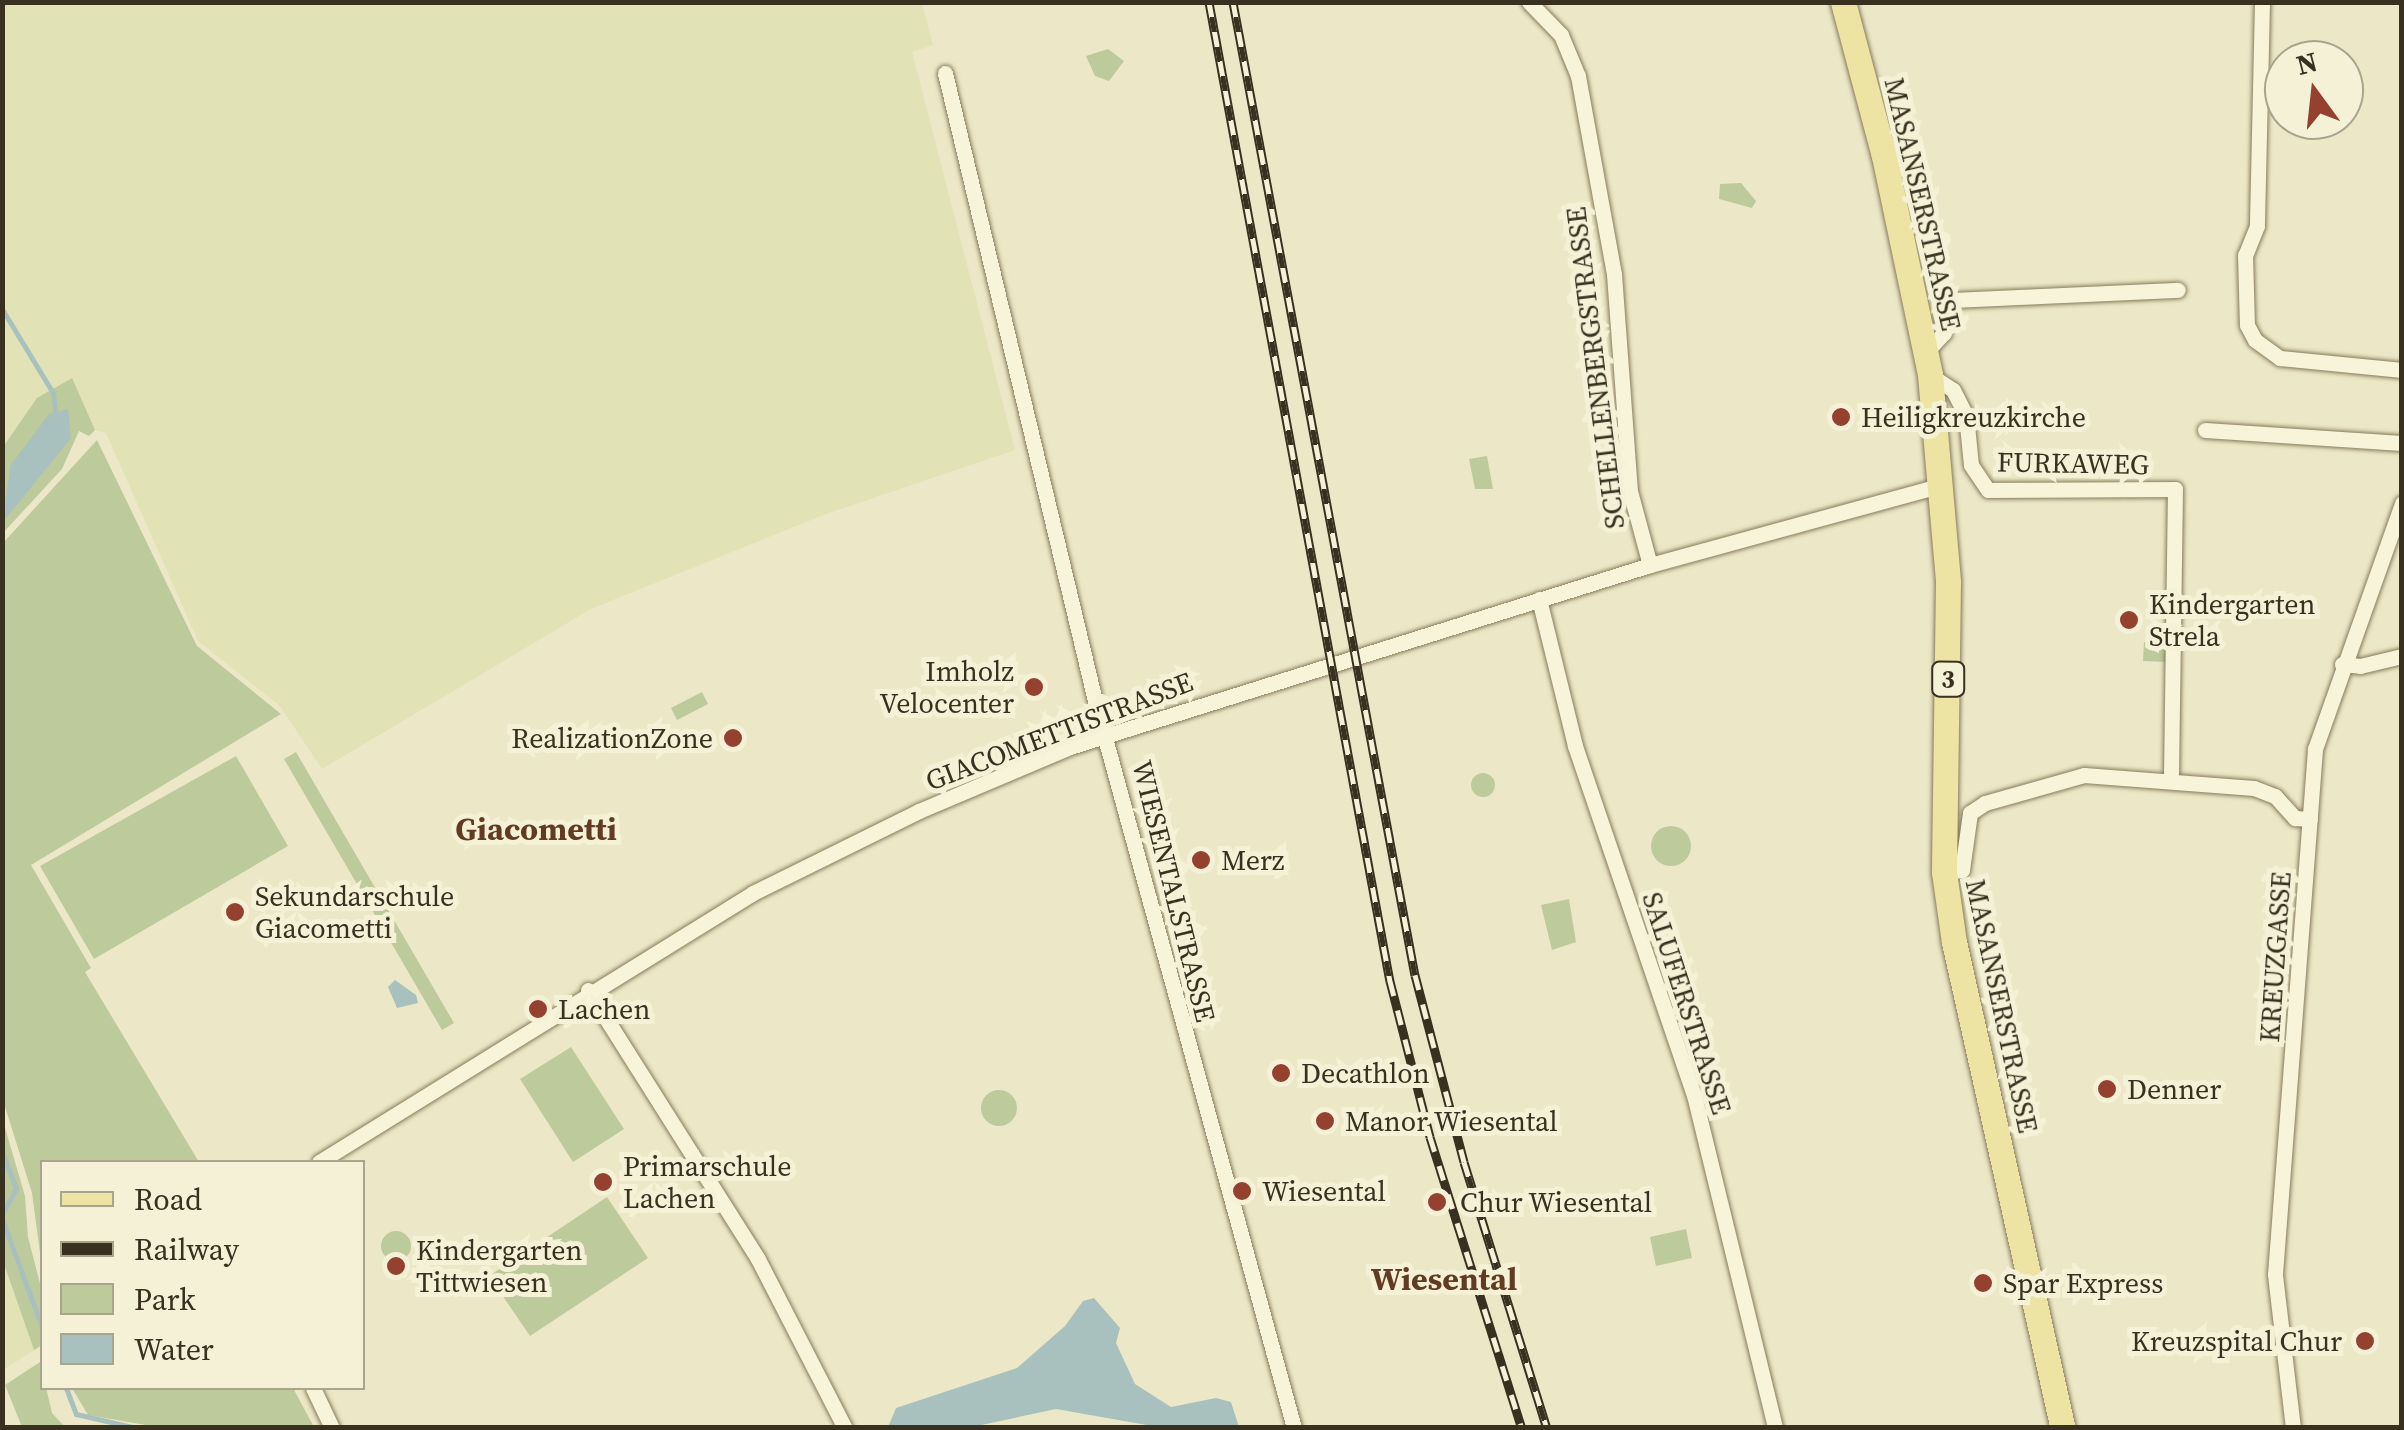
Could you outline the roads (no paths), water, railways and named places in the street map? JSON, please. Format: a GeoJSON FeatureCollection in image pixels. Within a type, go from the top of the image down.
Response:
{"type":"FeatureCollection","features":[{"type":"Feature","properties":{"kind":"main road","name":"MASANSERSTRASSE"},"geometry":{"type":"LineString","coordinates":[[1847,4],[1928,363],[1942,485],[1949,615],[1944,872],[1960,970],[2064,1428]]}},
{"type":"Feature","properties":{"kind":"street","name":"SCHELLENBERGSTRASSE"},"geometry":{"type":"LineString","coordinates":[[1530,2],[1560,35],[1578,76],[1616,292],[1630,491],[1650,565]]}},
{"type":"Feature","properties":{"kind":"street"},"geometry":{"type":"LineString","coordinates":[[2262,2],[2257,226],[2245,255],[2247,325],[2255,340],[2280,358],[2402,370]]}},
{"type":"Feature","properties":{"kind":"street","name":"WIESENTALSTRASSE"},"geometry":{"type":"LineString","coordinates":[[945,72],[1106,735],[1294,1428]]}},
{"type":"Feature","properties":{"kind":"street"},"geometry":{"type":"LineString","coordinates":[[1928,363],[1944,332],[1943,308],[1954,300],[2178,290]]}},
{"type":"Feature","properties":{"kind":"street","name":"FURKAWEG"},"geometry":{"type":"LineString","coordinates":[[1928,363],[1954,390],[1966,415],[1971,466],[1988,490],[2175,489],[2170,781]]}},
{"type":"Feature","properties":{"kind":"street"},"geometry":{"type":"LineString","coordinates":[[2205,430],[2402,443]]}},
{"type":"Feature","properties":{"kind":"street","name":"GIACOMETTISTRASSE"},"geometry":{"type":"LineString","coordinates":[[323,1160],[588,990],[820,858],[1106,735],[1650,565],[1942,485]]}},
{"type":"Feature","properties":{"kind":"street","name":"KREUZGASSE"},"geometry":{"type":"LineString","coordinates":[[2293,1428],[2275,1274],[2320,727],[2402,503]]}},
{"type":"Feature","properties":{"kind":"street","name":"SALUFERSTRASSE"},"geometry":{"type":"LineString","coordinates":[[1539,599],[1575,746],[1694,1095],[1775,1428]]}},
{"type":"Feature","properties":{"kind":"street"},"geometry":{"type":"LineString","coordinates":[[2342,664],[2360,666],[2402,656]]}},
{"type":"Feature","properties":{"kind":"street"},"geometry":{"type":"LineString","coordinates":[[1944,872],[1962,870],[1970,812],[2002,794],[2084,775],[2266,790],[2295,818],[2310,820]]}},
{"type":"Feature","properties":{"kind":"street"},"geometry":{"type":"LineString","coordinates":[[588,990],[758,1259],[845,1428]]}},
{"type":"Feature","properties":{"kind":"street"},"geometry":{"type":"LineString","coordinates":[[314,1390],[332,1428]]}},
{"type":"Feature","properties":{"kind":"water"},"geometry":{"type":"Polygon","coordinates":[[[68,409],[71,438],[3,522],[10,466],[49,414],[68,409]]]}},
{"type":"Feature","properties":{"kind":"water"},"geometry":{"type":"Polygon","coordinates":[[[395,980],[416,995],[418,1003],[397,1008],[388,987],[395,980]]]}},
{"type":"Feature","properties":{"kind":"water"},"geometry":{"type":"Polygon","coordinates":[[[1094,1298],[1120,1328],[1116,1343],[1135,1384],[1171,1407],[1216,1398],[1231,1402],[1239,1427],[1158,1427],[1056,1409],[972,1427],[888,1427],[896,1408],[1017,1368],[1065,1326],[1083,1301],[1094,1298]]]}},
{"type":"Feature","properties":{"kind":"waterway"},"geometry":{"type":"LineString","coordinates":[[2,309],[53,393],[56,417]]}},
{"type":"Feature","properties":{"kind":"waterway"},"geometry":{"type":"LineString","coordinates":[[2,1152],[16,1188],[2,1214]]}},
{"type":"Feature","properties":{"kind":"waterway"},"geometry":{"type":"LineString","coordinates":[[2,1219],[40,1322]]}},
{"type":"Feature","properties":{"kind":"waterway"},"geometry":{"type":"LineString","coordinates":[[67,1390],[76,1414],[137,1428]]}},
{"type":"Feature","properties":{"kind":"railway"},"geometry":{"type":"LineString","coordinates":[[1209,2],[1390,981],[1430,1137],[1522,1428]]}},
{"type":"Feature","properties":{"kind":"railway"},"geometry":{"type":"LineString","coordinates":[[1233,2],[1415,975],[1464,1162],[1547,1428]]}},
{"type":"Feature","properties":{"kind":"place","name":"Heiligkreuzkirche"},"geometry":{"type":"Point","coordinates":[1841,417]}},
{"type":"Feature","properties":{"kind":"place","name":"Kindergarten Strela"},"geometry":{"type":"Point","coordinates":[2129,620]}},
{"type":"Feature","properties":{"kind":"place","name":"Imholz Velocenter"},"geometry":{"type":"Point","coordinates":[1034,687]}},
{"type":"Feature","properties":{"kind":"place","name":"RealizationZone"},"geometry":{"type":"Point","coordinates":[733,738]}},
{"type":"Feature","properties":{"kind":"place","name":"Merz"},"geometry":{"type":"Point","coordinates":[1201,860]}},
{"type":"Feature","properties":{"kind":"place","name":"Sekundarschule Giacometti"},"geometry":{"type":"Point","coordinates":[235,912]}},
{"type":"Feature","properties":{"kind":"place","name":"Lachen"},"geometry":{"type":"Point","coordinates":[538,1009]}},
{"type":"Feature","properties":{"kind":"place","name":"Decathlon"},"geometry":{"type":"Point","coordinates":[1281,1073]}},
{"type":"Feature","properties":{"kind":"place","name":"Denner"},"geometry":{"type":"Point","coordinates":[2107,1089]}},
{"type":"Feature","properties":{"kind":"place","name":"Manor Wiesental"},"geometry":{"type":"Point","coordinates":[1325,1121]}},
{"type":"Feature","properties":{"kind":"place","name":"Primarschule Lachen"},"geometry":{"type":"Point","coordinates":[603,1182]}},
{"type":"Feature","properties":{"kind":"place","name":"Wiesental"},"geometry":{"type":"Point","coordinates":[1242,1191]}},
{"type":"Feature","properties":{"kind":"place","name":"Chur Wiesental"},"geometry":{"type":"Point","coordinates":[1437,1202]}},
{"type":"Feature","properties":{"kind":"place","name":"Kindergarten Tittwiesen"},"geometry":{"type":"Point","coordinates":[396,1266]}},
{"type":"Feature","properties":{"kind":"place","name":"Spar Express"},"geometry":{"type":"Point","coordinates":[1983,1283]}},
{"type":"Feature","properties":{"kind":"place","name":"Kreuzspital Chur"},"geometry":{"type":"Point","coordinates":[2365,1341]}},
{"type":"Feature","properties":{"kind":"district","name":"Giacometti"},"geometry":{"type":"Point","coordinates":[536,829]}},
{"type":"Feature","properties":{"kind":"district","name":"Wiesental"},"geometry":{"type":"Point","coordinates":[1444,1279]}}]}
